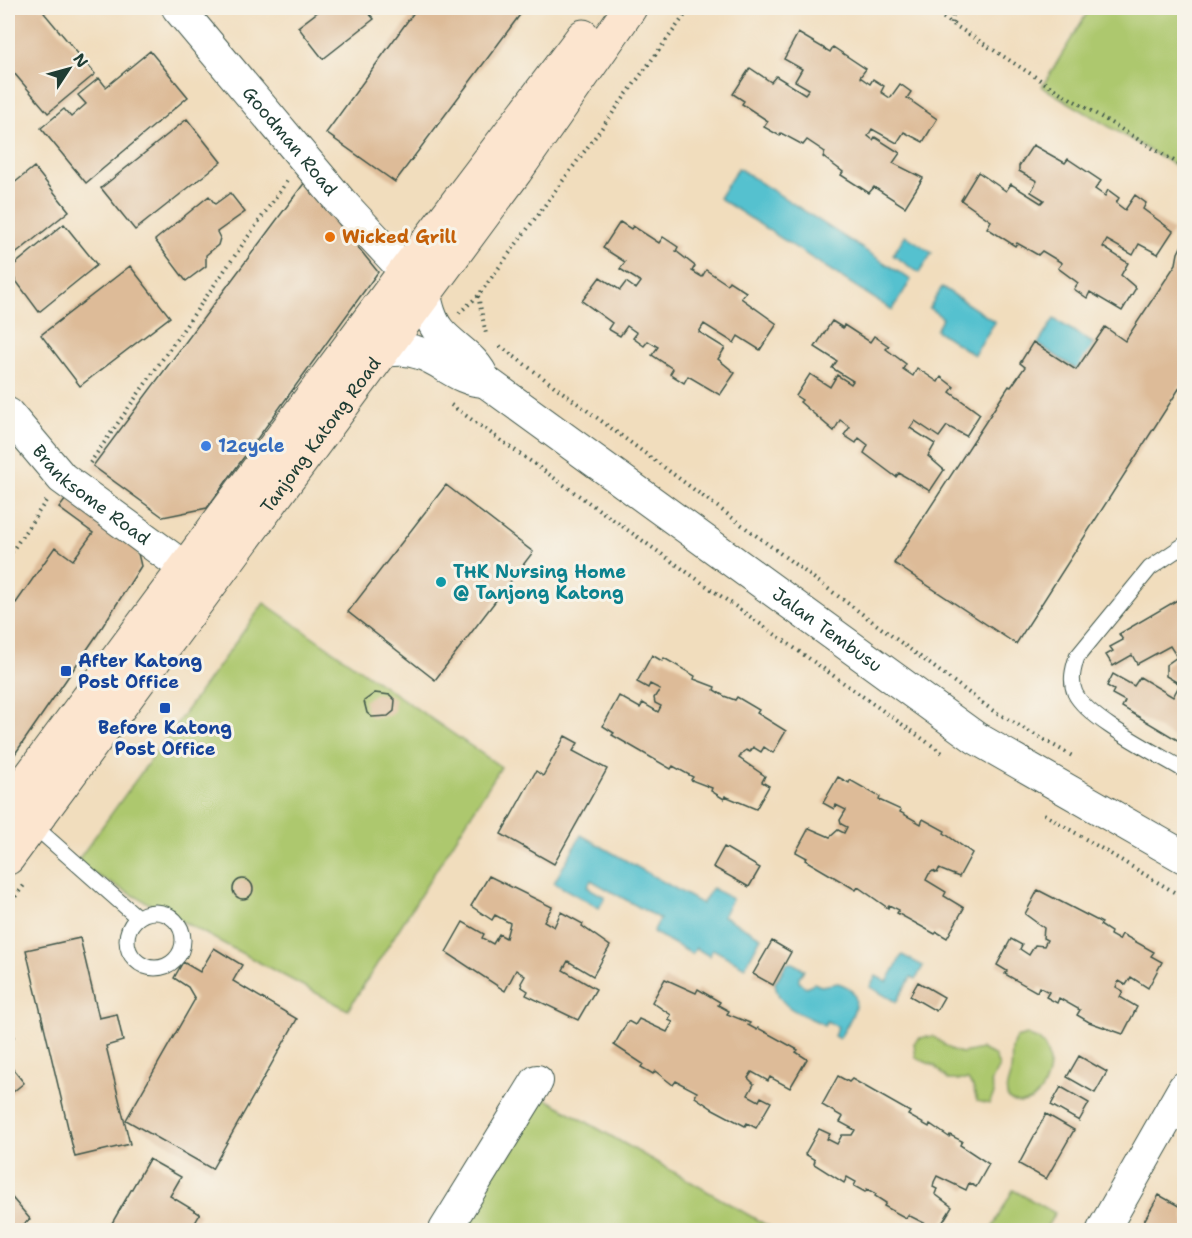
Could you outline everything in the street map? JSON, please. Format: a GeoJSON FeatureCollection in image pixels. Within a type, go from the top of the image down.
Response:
{"type":"FeatureCollection","features":[{"type":"Feature","properties":{"kind":"main road","name":"Tanjong Katong Road"},"geometry":{"type":"LineString","coordinates":[[20,815],[381,351],[415,281],[605,8]]}},
{"type":"Feature","properties":{"kind":"main road","name":"Tanjong Katong Road"},"geometry":{"type":"LineString","coordinates":[[8,858],[20,815],[184,568],[415,281],[516,171],[630,8]]}},
{"type":"Feature","properties":{"kind":"street","name":"Goodman Road"},"geometry":{"type":"LineString","coordinates":[[178,8],[340,201],[415,281]]}},
{"type":"Feature","properties":{"kind":"street"},"geometry":{"type":"LineString","coordinates":[[415,281],[438,330],[471,360],[485,381]]}},
{"type":"Feature","properties":{"kind":"street"},"geometry":{"type":"LineString","coordinates":[[381,351],[404,349],[421,353],[464,378],[485,381]]}},
{"type":"Feature","properties":{"kind":"street","name":"Jalan Tembusu"},"geometry":{"type":"LineString","coordinates":[[485,381],[976,738],[1185,857]]}},
{"type":"Feature","properties":{"kind":"street","name":"Branksome Road"},"geometry":{"type":"LineString","coordinates":[[8,414],[68,482],[184,568]]}},
{"type":"Feature","properties":{"kind":"street"},"geometry":{"type":"LineString","coordinates":[[444,1230],[537,1080]]}},
{"type":"Feature","properties":{"kind":"street"},"geometry":{"type":"LineString","coordinates":[[1103,1230],[1177,1120],[1185,1088]]}},
{"type":"Feature","properties":{"kind":"lane"},"geometry":{"type":"LineString","coordinates":[[1185,545],[1150,568],[1077,657],[1072,675],[1075,693],[1088,712],[1185,770]]}},
{"type":"Feature","properties":{"kind":"lane"},"geometry":{"type":"LineString","coordinates":[[20,815],[137,917]]}},
{"type":"Feature","properties":{"kind":"path"},"geometry":{"type":"LineString","coordinates":[[928,8],[1185,167]]}},
{"type":"Feature","properties":{"kind":"path"},"geometry":{"type":"LineString","coordinates":[[952,23],[953,8]]}},
{"type":"Feature","properties":{"kind":"path"},"geometry":{"type":"LineString","coordinates":[[8,557],[68,482],[289,178]]}},
{"type":"Feature","properties":{"kind":"path"},"geometry":{"type":"LineString","coordinates":[[478,296],[487,336]]}},
{"type":"Feature","properties":{"kind":"path"},"geometry":{"type":"LineString","coordinates":[[496,344],[992,710],[1083,762]]}},
{"type":"Feature","properties":{"kind":"green space"},"geometry":{"type":"Polygon","coordinates":[[[1090,8],[1184,8],[1184,171],[1042,87],[1090,8]]]}},
{"type":"Feature","properties":{"kind":"green space"},"geometry":{"type":"Polygon","coordinates":[[[264,603],[501,767],[348,1010],[75,864],[264,603]]]}},
{"type":"Feature","properties":{"kind":"green space"},"geometry":{"type":"Polygon","coordinates":[[[1027,1035],[1039,1040],[1046,1050],[1049,1062],[1048,1074],[1038,1095],[1030,1101],[1019,1103],[1008,1099],[1007,1088],[1014,1042],[1016,1038],[1027,1035]]]}},
{"type":"Feature","properties":{"kind":"green space"},"geometry":{"type":"Polygon","coordinates":[[[933,1036],[953,1051],[963,1053],[981,1049],[994,1055],[999,1066],[991,1083],[994,1094],[989,1104],[977,1101],[973,1087],[968,1080],[948,1080],[935,1066],[916,1058],[914,1043],[920,1038],[933,1036]]]}},
{"type":"Feature","properties":{"kind":"green space"},"geometry":{"type":"Polygon","coordinates":[[[541,1096],[775,1230],[457,1230],[541,1096]]]}},
{"type":"Feature","properties":{"kind":"green space"},"geometry":{"type":"Polygon","coordinates":[[[1013,1190],[1055,1213],[1045,1230],[991,1230],[1013,1190]]]}},
{"type":"Feature","properties":{"kind":"water"},"geometry":{"type":"Polygon","coordinates":[[[738,168],[911,280],[892,310],[719,198],[738,168]]]}},
{"type":"Feature","properties":{"kind":"water"},"geometry":{"type":"Polygon","coordinates":[[[905,235],[932,253],[919,273],[893,255],[905,235]]]}},
{"type":"Feature","properties":{"kind":"water"},"geometry":{"type":"Polygon","coordinates":[[[942,287],[995,322],[974,355],[936,330],[943,318],[929,308],[942,287]]]}},
{"type":"Feature","properties":{"kind":"water"},"geometry":{"type":"Polygon","coordinates":[[[1054,319],[1102,349],[1085,375],[1038,344],[1054,319]]]}},
{"type":"Feature","properties":{"kind":"water"},"geometry":{"type":"Polygon","coordinates":[[[581,835],[702,904],[712,888],[732,899],[723,916],[761,937],[745,967],[713,949],[709,956],[696,948],[692,954],[653,932],[660,919],[591,880],[587,887],[605,897],[599,908],[554,883],[581,835]]]}},
{"type":"Feature","properties":{"kind":"water"},"geometry":{"type":"Polygon","coordinates":[[[902,955],[923,966],[916,979],[911,977],[896,1002],[870,987],[876,976],[887,982],[902,955]]]}},
{"type":"Feature","properties":{"kind":"water"},"geometry":{"type":"Polygon","coordinates":[[[787,963],[793,963],[804,970],[799,977],[799,982],[806,987],[814,983],[821,986],[838,983],[854,994],[855,1009],[839,1039],[834,1036],[838,1027],[827,1021],[824,1025],[800,1014],[781,999],[775,983],[787,963]]]}},
{"type":"Feature","properties":{"kind":"building"},"geometry":{"type":"Polygon","coordinates":[[[8,8],[51,8],[44,13],[95,74],[48,113],[8,66],[8,8]]]}},
{"type":"Feature","properties":{"kind":"building"},"geometry":{"type":"Polygon","coordinates":[[[323,8],[364,8],[374,19],[323,59],[298,27],[323,8]]]}},
{"type":"Feature","properties":{"kind":"building"},"geometry":{"type":"Polygon","coordinates":[[[417,8],[525,8],[395,182],[326,133],[417,8]]]}},
{"type":"Feature","properties":{"kind":"building"},"geometry":{"type":"Polygon","coordinates":[[[798,33],[830,52],[833,47],[866,69],[860,77],[870,84],[873,79],[884,86],[881,92],[890,98],[900,84],[911,92],[907,98],[937,119],[923,142],[904,132],[897,143],[872,129],[868,136],[873,140],[875,137],[900,153],[893,163],[923,178],[905,207],[874,187],[869,193],[841,175],[843,172],[823,157],[825,152],[807,140],[803,145],[764,127],[768,121],[742,104],[744,101],[733,94],[750,68],[771,82],[776,76],[805,94],[809,89],[795,81],[802,69],[784,59],[798,33]]]}},
{"type":"Feature","properties":{"kind":"building"},"geometry":{"type":"Polygon","coordinates":[[[150,51],[188,97],[86,183],[41,128],[64,109],[71,117],[86,104],[78,95],[99,78],[106,87],[150,51]]]}},
{"type":"Feature","properties":{"kind":"building"},"geometry":{"type":"Polygon","coordinates":[[[187,119],[221,162],[135,230],[101,188],[187,119]]]}},
{"type":"Feature","properties":{"kind":"building"},"geometry":{"type":"Polygon","coordinates":[[[1033,145],[1065,163],[1068,159],[1101,181],[1095,189],[1105,196],[1108,190],[1119,198],[1116,203],[1125,210],[1135,195],[1146,203],[1143,209],[1173,231],[1158,254],[1139,244],[1133,255],[1107,240],[1103,247],[1128,263],[1121,275],[1136,288],[1122,311],[1090,292],[1087,298],[1074,289],[1078,283],[1058,268],[1062,263],[1042,251],[1038,255],[1017,243],[1015,246],[987,228],[991,221],[961,200],[978,172],[1006,191],[1011,184],[1041,203],[1044,200],[1031,192],[1037,181],[1019,171],[1019,166],[1033,145]]]}},
{"type":"Feature","properties":{"kind":"building"},"geometry":{"type":"Polygon","coordinates":[[[34,167],[69,211],[8,260],[8,188],[34,167]]]}},
{"type":"Feature","properties":{"kind":"building"},"geometry":{"type":"Polygon","coordinates":[[[305,182],[378,272],[207,508],[163,517],[93,466],[305,182]]]}},
{"type":"Feature","properties":{"kind":"building"},"geometry":{"type":"Polygon","coordinates":[[[230,193],[245,212],[217,232],[220,238],[218,245],[206,255],[206,266],[186,281],[155,240],[209,196],[215,204],[230,193]]]}},
{"type":"Feature","properties":{"kind":"building"},"geometry":{"type":"Polygon","coordinates":[[[620,222],[631,229],[633,226],[659,243],[663,237],[678,247],[676,251],[695,266],[692,271],[702,277],[706,270],[727,284],[729,281],[746,292],[741,298],[777,324],[760,350],[738,336],[734,343],[704,324],[699,332],[725,348],[718,359],[735,373],[720,395],[688,376],[684,383],[670,374],[673,369],[652,355],[658,347],[648,341],[644,346],[633,338],[637,333],[627,326],[620,336],[608,329],[612,323],[582,301],[600,277],[620,290],[626,282],[636,289],[641,282],[620,269],[625,262],[603,248],[620,222]]]}},
{"type":"Feature","properties":{"kind":"building"},"geometry":{"type":"Polygon","coordinates":[[[64,224],[97,265],[39,312],[8,270],[64,224]]]}},
{"type":"Feature","properties":{"kind":"building"},"geometry":{"type":"Polygon","coordinates":[[[1184,241],[1184,381],[1016,644],[894,563],[1009,386],[1011,387],[1025,367],[1020,363],[1033,342],[1076,370],[1105,327],[1125,341],[1176,264],[1184,241]]]}},
{"type":"Feature","properties":{"kind":"building"},"geometry":{"type":"Polygon","coordinates":[[[130,266],[170,317],[80,386],[41,335],[130,266]]]}},
{"type":"Feature","properties":{"kind":"building"},"geometry":{"type":"Polygon","coordinates":[[[832,321],[843,328],[844,325],[870,342],[874,336],[889,346],[886,349],[906,364],[903,369],[913,376],[917,368],[938,382],[941,377],[954,387],[950,392],[980,414],[966,436],[947,426],[939,437],[915,421],[910,428],[935,444],[928,456],[944,470],[930,491],[899,473],[896,477],[864,453],[868,445],[859,438],[856,443],[844,435],[850,427],[840,420],[834,431],[796,396],[810,374],[830,387],[837,375],[851,384],[853,381],[832,368],[837,361],[815,347],[832,321]]]}},
{"type":"Feature","properties":{"kind":"building","name":"THK Nursing Home @ Tanjong Katong"},"geometry":{"type":"Polygon","coordinates":[[[446,485],[533,552],[435,680],[348,612],[446,485]]]}},
{"type":"Feature","properties":{"kind":"building"},"geometry":{"type":"Polygon","coordinates":[[[69,495],[136,545],[141,566],[97,635],[8,764],[8,597],[16,603],[55,547],[73,560],[93,533],[59,508],[69,495]]]}},
{"type":"Feature","properties":{"kind":"building"},"geometry":{"type":"Polygon","coordinates":[[[1184,596],[1184,636],[1181,638],[1184,645],[1184,744],[1122,707],[1125,701],[1112,694],[1114,690],[1107,686],[1113,674],[1134,686],[1140,677],[1173,697],[1180,684],[1166,676],[1166,665],[1177,657],[1170,646],[1137,664],[1132,655],[1113,666],[1106,655],[1113,651],[1110,647],[1123,640],[1119,634],[1184,596]]]}},
{"type":"Feature","properties":{"kind":"building"},"geometry":{"type":"Polygon","coordinates":[[[652,655],[662,661],[664,658],[695,676],[694,679],[715,687],[714,690],[724,696],[735,700],[737,697],[759,710],[757,713],[786,731],[773,753],[764,747],[761,752],[753,747],[750,752],[746,750],[743,752],[739,758],[765,776],[762,782],[769,786],[756,809],[725,796],[724,799],[711,791],[712,788],[691,780],[693,777],[673,766],[671,769],[612,735],[614,733],[603,726],[619,696],[640,708],[643,703],[658,712],[661,706],[655,703],[654,698],[660,689],[650,684],[648,688],[637,682],[652,655]]]}},
{"type":"Feature","properties":{"kind":"building"},"geometry":{"type":"Polygon","coordinates":[[[375,693],[390,695],[395,700],[394,711],[388,716],[372,717],[367,713],[364,701],[375,693]]]}},
{"type":"Feature","properties":{"kind":"building"},"geometry":{"type":"Polygon","coordinates":[[[565,736],[578,743],[573,751],[607,769],[554,864],[501,834],[536,771],[543,776],[565,736]]]}},
{"type":"Feature","properties":{"kind":"building"},"geometry":{"type":"Polygon","coordinates":[[[838,777],[849,783],[850,780],[921,824],[923,819],[945,831],[944,833],[972,853],[959,877],[939,869],[937,873],[933,871],[929,874],[926,880],[946,892],[944,896],[964,908],[947,938],[897,913],[899,910],[889,905],[888,908],[858,887],[856,890],[805,860],[807,858],[796,852],[809,828],[830,837],[838,830],[844,833],[847,827],[841,824],[840,820],[846,810],[836,805],[834,809],[823,803],[838,777]]]}},
{"type":"Feature","properties":{"kind":"building"},"geometry":{"type":"Polygon","coordinates":[[[724,847],[760,868],[749,887],[713,867],[724,847]]]}},
{"type":"Feature","properties":{"kind":"building"},"geometry":{"type":"Polygon","coordinates":[[[489,876],[552,907],[544,921],[554,927],[561,912],[583,924],[582,926],[610,946],[593,976],[568,961],[563,970],[596,989],[578,1020],[526,995],[528,991],[522,987],[521,983],[525,976],[516,970],[505,991],[446,952],[463,922],[484,934],[482,938],[493,944],[499,934],[506,938],[510,923],[495,915],[492,920],[471,906],[489,876]]]}},
{"type":"Feature","properties":{"kind":"building"},"geometry":{"type":"Polygon","coordinates":[[[243,879],[250,882],[253,889],[250,896],[243,899],[236,896],[233,889],[236,882],[243,879]]]}},
{"type":"Feature","properties":{"kind":"building"},"geometry":{"type":"Polygon","coordinates":[[[1038,890],[1102,923],[1100,925],[1119,940],[1122,934],[1154,952],[1151,956],[1162,962],[1148,988],[1131,977],[1126,985],[1119,981],[1116,987],[1123,991],[1120,997],[1137,1007],[1123,1034],[1089,1022],[1077,1015],[1080,1010],[1059,998],[1057,1003],[1046,997],[1049,992],[1039,987],[1037,992],[1005,974],[1007,971],[997,965],[1011,939],[1022,945],[1020,949],[1029,955],[1035,945],[1044,946],[1047,940],[1043,938],[1044,928],[1025,914],[1038,890]]]}},
{"type":"Feature","properties":{"kind":"building"},"geometry":{"type":"Polygon","coordinates":[[[80,938],[99,1018],[117,1014],[123,1041],[106,1046],[130,1144],[75,1157],[26,950],[80,938]]]}},
{"type":"Feature","properties":{"kind":"building"},"geometry":{"type":"Polygon","coordinates":[[[772,941],[791,952],[773,985],[753,974],[772,941]]]}},
{"type":"Feature","properties":{"kind":"building"},"geometry":{"type":"Polygon","coordinates":[[[214,948],[242,965],[233,981],[297,1019],[212,1169],[126,1120],[195,999],[188,987],[174,978],[183,962],[200,972],[214,948]]]}},
{"type":"Feature","properties":{"kind":"building"},"geometry":{"type":"Polygon","coordinates":[[[665,979],[696,993],[698,989],[720,1002],[718,1005],[729,1011],[727,1014],[750,1023],[748,1025],[798,1050],[796,1052],[807,1059],[790,1088],[770,1077],[768,1081],[752,1072],[748,1078],[754,1084],[748,1095],[759,1101],[761,1097],[771,1102],[756,1128],[747,1123],[745,1126],[713,1109],[695,1097],[697,1092],[676,1081],[673,1085],[655,1071],[653,1074],[641,1067],[643,1064],[614,1045],[628,1021],[635,1025],[639,1019],[667,1032],[673,1022],[668,1020],[671,1015],[652,1002],[665,979]]]}},
{"type":"Feature","properties":{"kind":"building"},"geometry":{"type":"Polygon","coordinates":[[[918,982],[944,997],[936,1011],[910,996],[918,982]]]}},
{"type":"Feature","properties":{"kind":"building"},"geometry":{"type":"Polygon","coordinates":[[[8,1030],[14,1037],[8,1042],[8,1030]]]}},
{"type":"Feature","properties":{"kind":"building"},"geometry":{"type":"Polygon","coordinates":[[[1079,1056],[1107,1072],[1095,1093],[1067,1077],[1079,1056]]]}},
{"type":"Feature","properties":{"kind":"building"},"geometry":{"type":"Polygon","coordinates":[[[8,1063],[24,1083],[8,1096],[8,1063]]]}},
{"type":"Feature","properties":{"kind":"building"},"geometry":{"type":"Polygon","coordinates":[[[838,1076],[849,1082],[852,1079],[910,1112],[908,1115],[929,1127],[930,1124],[949,1137],[950,1135],[962,1141],[960,1145],[989,1164],[976,1187],[969,1183],[966,1190],[937,1176],[933,1187],[937,1189],[935,1194],[952,1207],[938,1230],[908,1215],[906,1218],[884,1206],[886,1203],[875,1196],[876,1194],[867,1189],[865,1192],[854,1186],[856,1182],[847,1177],[844,1183],[814,1164],[815,1160],[805,1154],[819,1129],[830,1134],[827,1139],[837,1144],[842,1135],[852,1135],[855,1130],[840,1122],[843,1117],[822,1105],[838,1076]]]}},
{"type":"Feature","properties":{"kind":"building"},"geometry":{"type":"Polygon","coordinates":[[[1061,1087],[1089,1103],[1079,1121],[1051,1105],[1061,1087]]]}},
{"type":"Feature","properties":{"kind":"building"},"geometry":{"type":"Polygon","coordinates":[[[1046,1114],[1074,1130],[1046,1179],[1019,1164],[1046,1114]]]}},
{"type":"Feature","properties":{"kind":"building"},"geometry":{"type":"Polygon","coordinates":[[[149,1159],[181,1177],[170,1196],[200,1214],[191,1230],[108,1230],[149,1159]]]}},
{"type":"Feature","properties":{"kind":"building"},"geometry":{"type":"Polygon","coordinates":[[[8,1193],[30,1219],[17,1230],[8,1230],[8,1193]]]}},
{"type":"Feature","properties":{"kind":"building"},"geometry":{"type":"Polygon","coordinates":[[[1159,1195],[1184,1209],[1184,1230],[1156,1230],[1143,1223],[1159,1195]]]}},
{"type":"Feature","properties":{"kind":"place","name":"Wicked Grill"},"geometry":{"type":"Point","coordinates":[330,237]}},
{"type":"Feature","properties":{"kind":"place","name":"12cycle"},"geometry":{"type":"Point","coordinates":[206,446]}},
{"type":"Feature","properties":{"kind":"place","name":"THK Nursing Home @ Tanjong Katong"},"geometry":{"type":"Point","coordinates":[441,582]}},
{"type":"Feature","properties":{"kind":"place","name":"After Katong Post Office"},"geometry":{"type":"Point","coordinates":[66,671]}},
{"type":"Feature","properties":{"kind":"place","name":"Before Katong Post Office"},"geometry":{"type":"Point","coordinates":[165,708]}}]}
